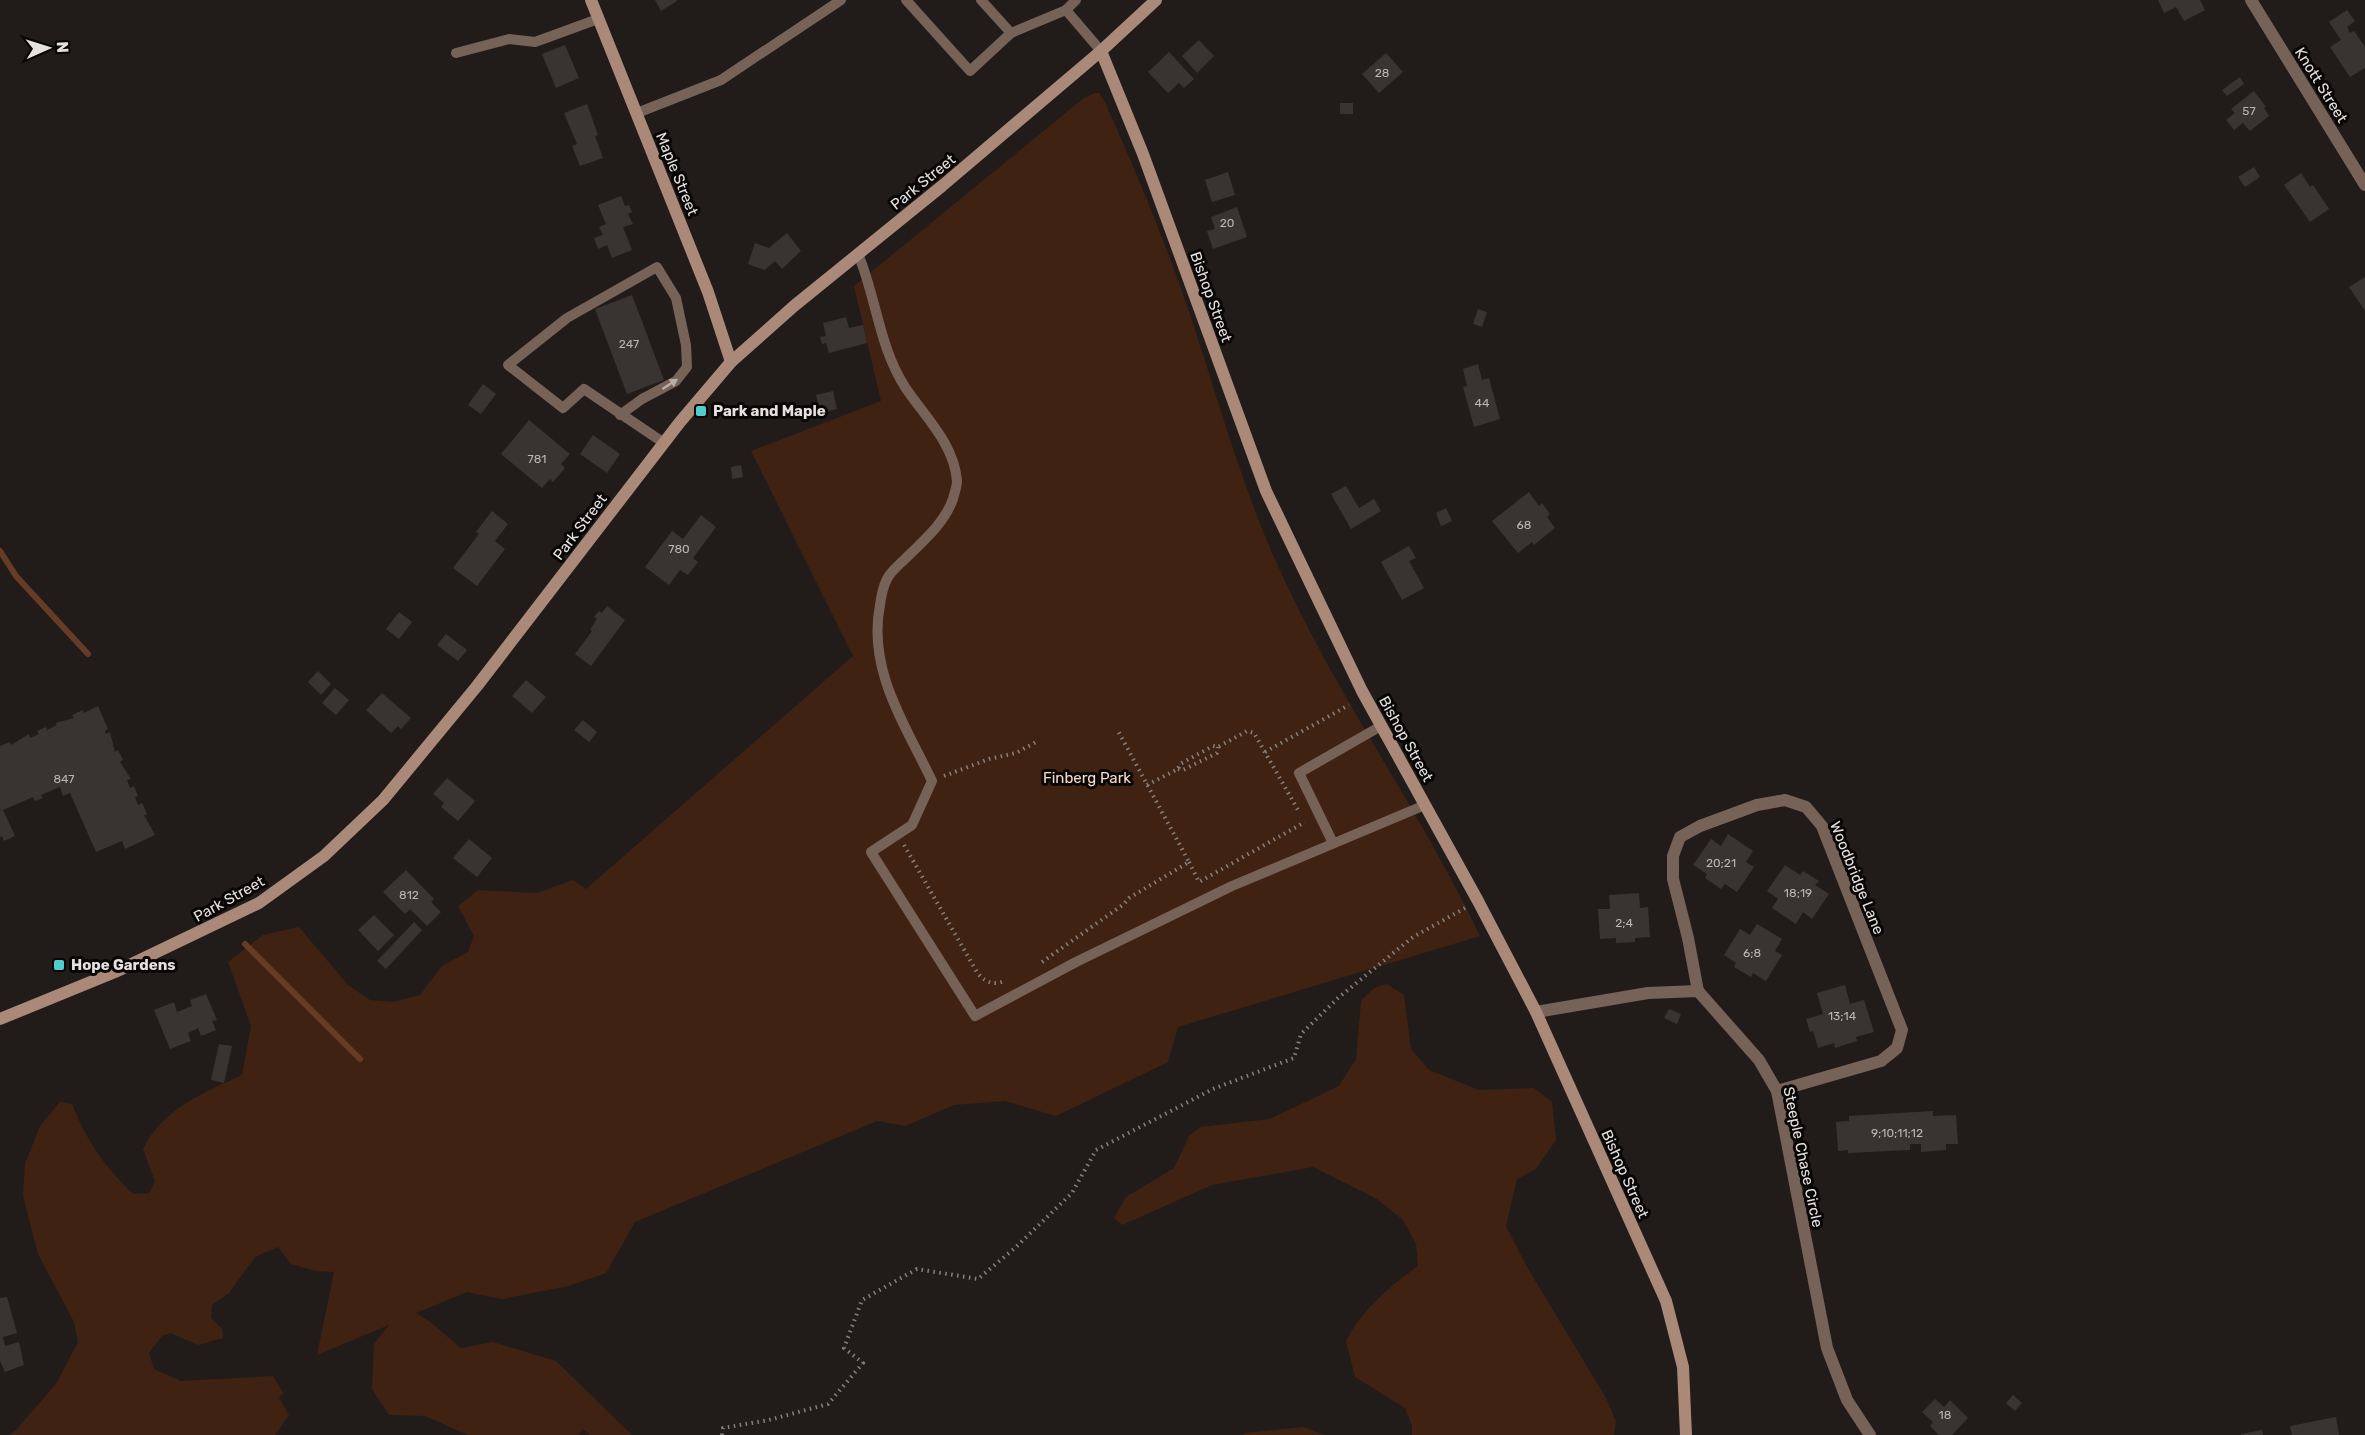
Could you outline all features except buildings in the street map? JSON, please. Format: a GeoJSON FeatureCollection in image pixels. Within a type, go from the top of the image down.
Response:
{"type":"FeatureCollection","features":[{"type":"Feature","properties":{"kind":"main road","name":"Maple Street"},"geometry":{"type":"LineString","coordinates":[[591,0],[708,292],[731,362]]}},
{"type":"Feature","properties":{"kind":"main road","name":"Park Street"},"geometry":{"type":"LineString","coordinates":[[0,1019],[115,972],[258,903],[324,856],[383,800],[477,686],[664,442],[731,362],[794,306],[1101,51],[1156,0]]}},
{"type":"Feature","properties":{"kind":"main road","name":"Bishop Street"},"geometry":{"type":"LineString","coordinates":[[1101,51],[1143,154],[1266,491],[1335,638],[1536,1012],[1666,1301],[1683,1367],[1686,1435]]}},
{"type":"Feature","properties":{"kind":"street","name":"Knott Street"},"geometry":{"type":"LineString","coordinates":[[2251,0],[2365,185]]}},
{"type":"Feature","properties":{"kind":"street","name":"Woodbridge Lane"},"geometry":{"type":"LineString","coordinates":[[1698,991],[1673,879],[1673,856],[1680,837],[1700,826],[1757,805],[1785,800],[1806,807],[1822,826],[1902,1030],[1897,1048],[1881,1061],[1777,1091]]}},
{"type":"Feature","properties":{"kind":"street"},"geometry":{"type":"LineString","coordinates":[[1536,1012],[1648,993],[1698,991]]}},
{"type":"Feature","properties":{"kind":"street","name":"Steeple Chase Circle"},"geometry":{"type":"LineString","coordinates":[[1698,991],[1759,1060],[1777,1091],[1827,1348],[1847,1400],[1870,1435]]}},
{"type":"Feature","properties":{"kind":"lane"},"geometry":{"type":"LineString","coordinates":[[637,112],[721,80],[841,0]]}},
{"type":"Feature","properties":{"kind":"lane"},"geometry":{"type":"LineString","coordinates":[[906,0],[970,71],[1011,33],[1066,10],[1076,0]]}},
{"type":"Feature","properties":{"kind":"lane"},"geometry":{"type":"LineString","coordinates":[[981,0],[1011,33]]}},
{"type":"Feature","properties":{"kind":"lane"},"geometry":{"type":"LineString","coordinates":[[1066,10],[1101,51]]}},
{"type":"Feature","properties":{"kind":"lane"},"geometry":{"type":"LineString","coordinates":[[456,53],[509,39],[535,42],[598,19]]}},
{"type":"Feature","properties":{"kind":"lane"},"geometry":{"type":"LineString","coordinates":[[858,254],[867,274],[888,351],[904,386],[942,439],[957,482],[949,509],[937,526],[887,579],[879,611],[878,646],[887,690],[932,781],[912,825],[871,852],[975,1016],[1145,927],[1232,886],[1425,805]]}},
{"type":"Feature","properties":{"kind":"lane"},"geometry":{"type":"LineString","coordinates":[[620,415],[642,399],[676,381],[687,367],[686,345],[676,298],[657,267],[567,318],[508,365],[563,408],[584,389],[620,415],[664,442]]}},
{"type":"Feature","properties":{"kind":"lane"},"geometry":{"type":"LineString","coordinates":[[1334,843],[1299,773],[1382,726]]}},
{"type":"Feature","properties":{"kind":"path"},"geometry":{"type":"LineString","coordinates":[[1265,752],[1349,705]]}},
{"type":"Feature","properties":{"kind":"path"},"geometry":{"type":"LineString","coordinates":[[1117,729],[1199,882],[1306,823],[1254,733],[1247,731],[1218,747],[1214,746],[1180,764],[1178,770]]}},
{"type":"Feature","properties":{"kind":"path"},"geometry":{"type":"LineString","coordinates":[[932,781],[989,759],[1016,753],[1038,741]]}},
{"type":"Feature","properties":{"kind":"path"},"geometry":{"type":"LineString","coordinates":[[1147,785],[1217,753],[1218,747]]}},
{"type":"Feature","properties":{"kind":"path"},"geometry":{"type":"LineString","coordinates":[[898,834],[978,974],[985,981],[996,985],[1013,977]]}},
{"type":"Feature","properties":{"kind":"path"},"geometry":{"type":"LineString","coordinates":[[1039,964],[1130,898],[1189,862]]}},
{"type":"Feature","properties":{"kind":"path"},"geometry":{"type":"LineString","coordinates":[[722,1435],[723,1428],[769,1420],[828,1404],[862,1363],[844,1348],[862,1300],[917,1269],[978,1278],[1015,1248],[1072,1193],[1096,1150],[1213,1089],[1294,1058],[1301,1034],[1338,998],[1413,937],[1478,901]]}},
{"type":"Feature","properties":{"kind":"green space","name":"Finberg Park"},"geometry":{"type":"Polygon","coordinates":[[[1099,93],[1105,102],[1165,245],[1238,464],[1277,564],[1325,659],[1431,842],[1480,936],[1178,1027],[1168,1062],[1056,1116],[1005,1101],[954,1105],[905,1126],[877,1121],[635,1222],[606,1273],[569,1286],[502,1299],[467,1292],[416,1313],[461,1348],[493,1342],[556,1361],[632,1435],[590,1435],[583,1429],[578,1435],[468,1435],[425,1416],[389,1415],[372,1389],[374,1344],[389,1325],[317,1355],[334,1272],[316,1271],[291,1264],[278,1247],[255,1257],[229,1293],[212,1305],[211,1318],[222,1329],[223,1338],[198,1345],[171,1333],[162,1336],[149,1353],[154,1369],[181,1381],[273,1376],[283,1393],[279,1398],[289,1415],[275,1435],[9,1435],[56,1384],[78,1342],[74,1322],[38,1254],[23,1196],[25,1164],[40,1126],[60,1102],[72,1104],[90,1141],[114,1174],[133,1194],[149,1193],[155,1181],[143,1149],[151,1135],[161,1123],[185,1104],[242,1075],[251,1026],[228,962],[263,935],[299,927],[348,985],[370,1000],[393,1002],[420,995],[442,966],[468,952],[474,936],[458,906],[478,890],[537,893],[573,880],[586,889],[853,656],[751,451],[881,401],[854,286],[1084,98],[1099,93]]]}},
{"type":"Feature","properties":{"kind":"green space"},"geometry":{"type":"Polygon","coordinates":[[[1387,984],[1404,995],[1411,1049],[1429,1070],[1479,1090],[1534,1088],[1552,1102],[1556,1140],[1536,1169],[1517,1179],[1506,1226],[1527,1267],[1606,1398],[1616,1421],[1614,1435],[1412,1435],[1412,1426],[1405,1408],[1355,1377],[1346,1341],[1360,1319],[1378,1299],[1418,1266],[1416,1244],[1403,1220],[1377,1199],[1313,1167],[1212,1185],[1122,1225],[1114,1218],[1126,1197],[1174,1168],[1189,1136],[1200,1127],[1270,1119],[1339,1086],[1356,1059],[1361,1001],[1374,988],[1387,984]]]}},
{"type":"Feature","properties":{"kind":"green space"},"geometry":{"type":"Polygon","coordinates":[[[1304,1427],[1324,1435],[1242,1435],[1245,1433],[1304,1427]]]}},
{"type":"Feature","properties":{"kind":"waterway"},"geometry":{"type":"LineString","coordinates":[[0,551],[16,576],[88,654]]}},
{"type":"Feature","properties":{"kind":"waterway"},"geometry":{"type":"LineString","coordinates":[[245,944],[360,1059]]}},
{"type":"Feature","properties":{"kind":"place","name":"Park and Maple"},"geometry":{"type":"Point","coordinates":[701,411]}},
{"type":"Feature","properties":{"kind":"place","name":"Hope Gardens"},"geometry":{"type":"Point","coordinates":[59,965]}}]}
